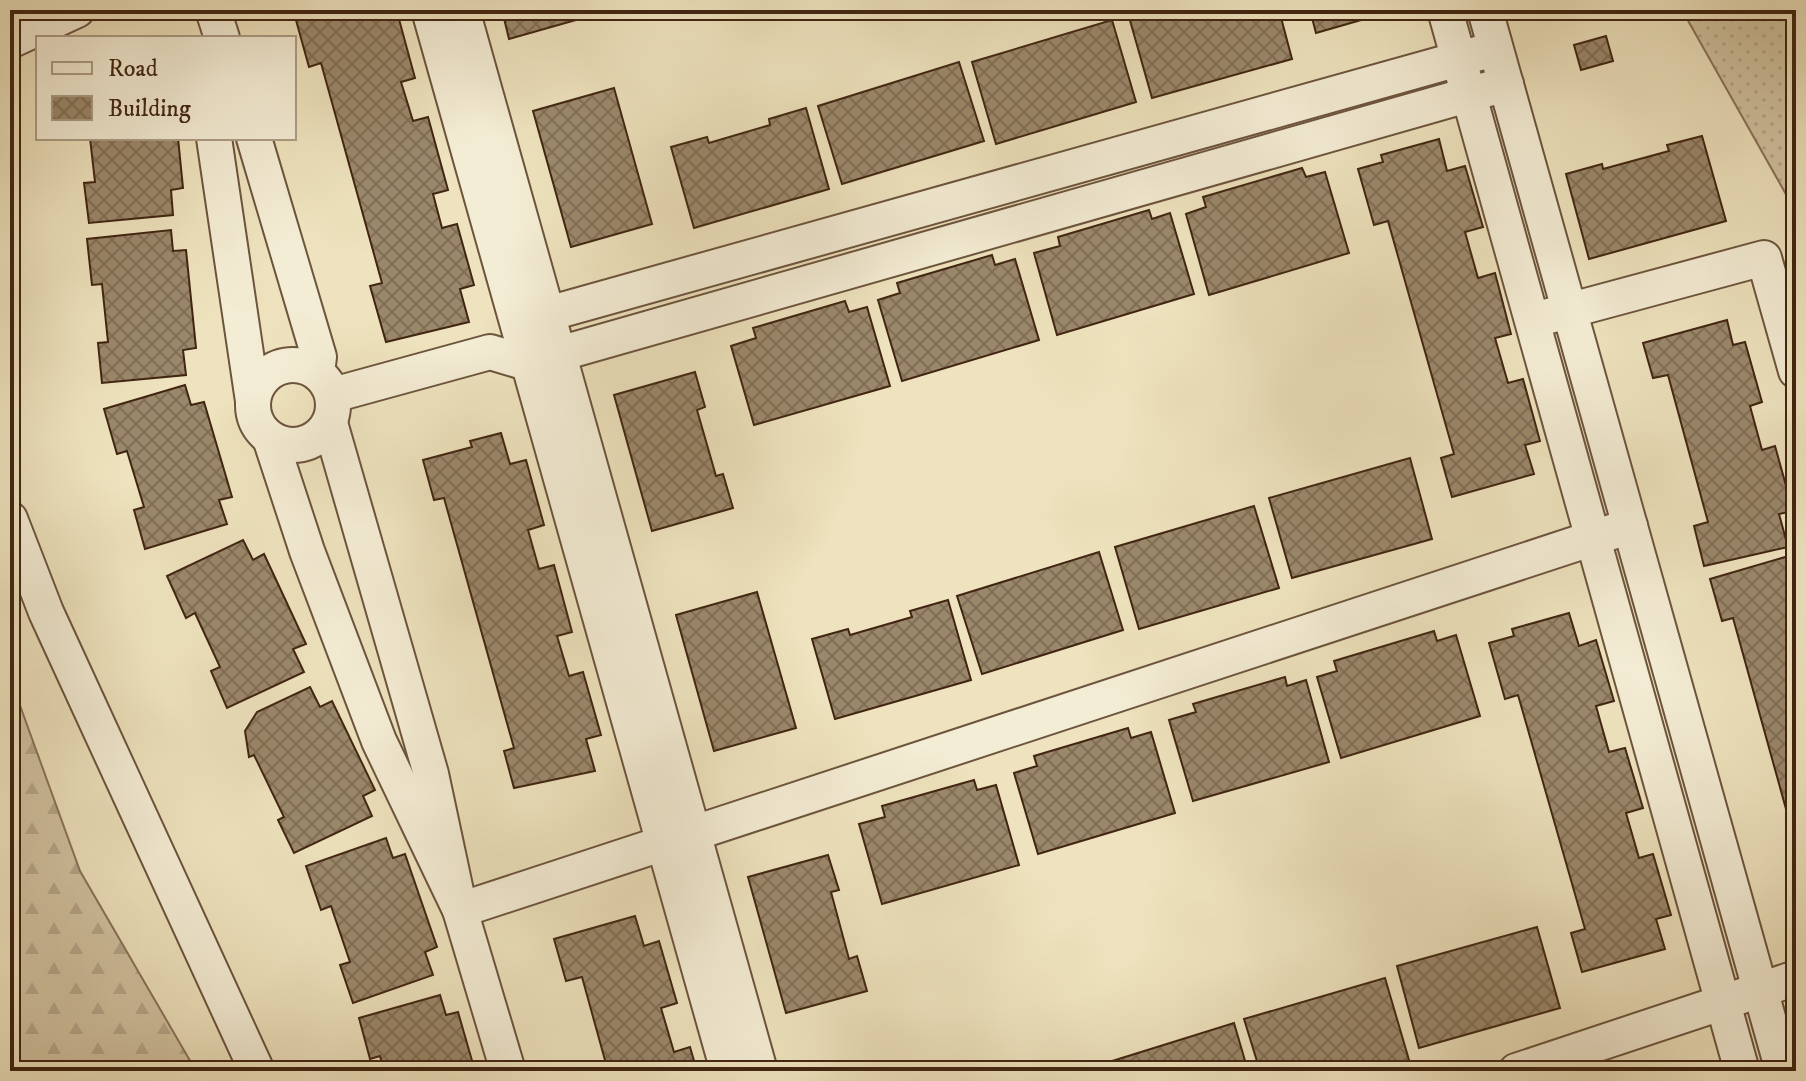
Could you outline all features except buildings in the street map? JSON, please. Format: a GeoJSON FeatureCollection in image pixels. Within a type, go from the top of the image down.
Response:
{"type":"FeatureCollection","features":[{"type":"Feature","properties":{"kind":"street"},"geometry":{"type":"LineString","coordinates":[[10,41],[77,10]]}},
{"type":"Feature","properties":{"kind":"street"},"geometry":{"type":"LineString","coordinates":[[205,10],[206,36]]}},
{"type":"Feature","properties":{"kind":"street"},"geometry":{"type":"LineString","coordinates":[[213,10],[221,36]]}},
{"type":"Feature","properties":{"kind":"street"},"geometry":{"type":"LineString","coordinates":[[429,10],[532,318],[559,353],[678,838],[728,1071]]}},
{"type":"Feature","properties":{"kind":"street"},"geometry":{"type":"LineString","coordinates":[[462,10],[532,318],[527,363],[678,838],[760,1071]]}},
{"type":"Feature","properties":{"kind":"street"},"geometry":{"type":"LineString","coordinates":[[1445,10],[1742,1071]]}},
{"type":"Feature","properties":{"kind":"street"},"geometry":{"type":"LineString","coordinates":[[1485,10],[1783,1071]]}},
{"type":"Feature","properties":{"kind":"street"},"geometry":{"type":"LineString","coordinates":[[326,397],[490,352],[532,318],[1496,48]]}},
{"type":"Feature","properties":{"kind":"street"},"geometry":{"type":"LineString","coordinates":[[490,352],[527,363],[1468,92],[1506,84]]}},
{"type":"Feature","properties":{"kind":"street"},"geometry":{"type":"LineString","coordinates":[[214,140],[254,415],[270,438],[307,551],[379,741],[460,910]]}},
{"type":"Feature","properties":{"kind":"street"},"geometry":{"type":"LineString","coordinates":[[255,140],[319,357],[326,397],[431,774],[460,910],[508,1071]]}},
{"type":"Feature","properties":{"kind":"street"},"geometry":{"type":"LineString","coordinates":[[1532,320],[1764,258],[1796,371]]}},
{"type":"Feature","properties":{"kind":"street"},"geometry":{"type":"LineString","coordinates":[[253,401],[257,388],[277,368],[304,366],[326,397]]}},
{"type":"Feature","properties":{"kind":"street"},"geometry":{"type":"LineString","coordinates":[[270,438],[282,445],[310,442],[326,397]]}},
{"type":"Feature","properties":{"kind":"street"},"geometry":{"type":"LineString","coordinates":[[10,519],[46,612],[257,1071]]}},
{"type":"Feature","properties":{"kind":"street"},"geometry":{"type":"LineString","coordinates":[[460,910],[1630,526]]}},
{"type":"Feature","properties":{"kind":"street"},"geometry":{"type":"LineString","coordinates":[[1516,1071],[1796,978]]}},
{"type":"Feature","properties":{"kind":"green space"},"geometry":{"type":"Polygon","coordinates":[[[1682,10],[1796,10],[1796,212],[1682,10]]]}},
{"type":"Feature","properties":{"kind":"green space"},"geometry":{"type":"Polygon","coordinates":[[[10,678],[80,871],[196,1071],[10,1071],[10,678]]]}}]}
